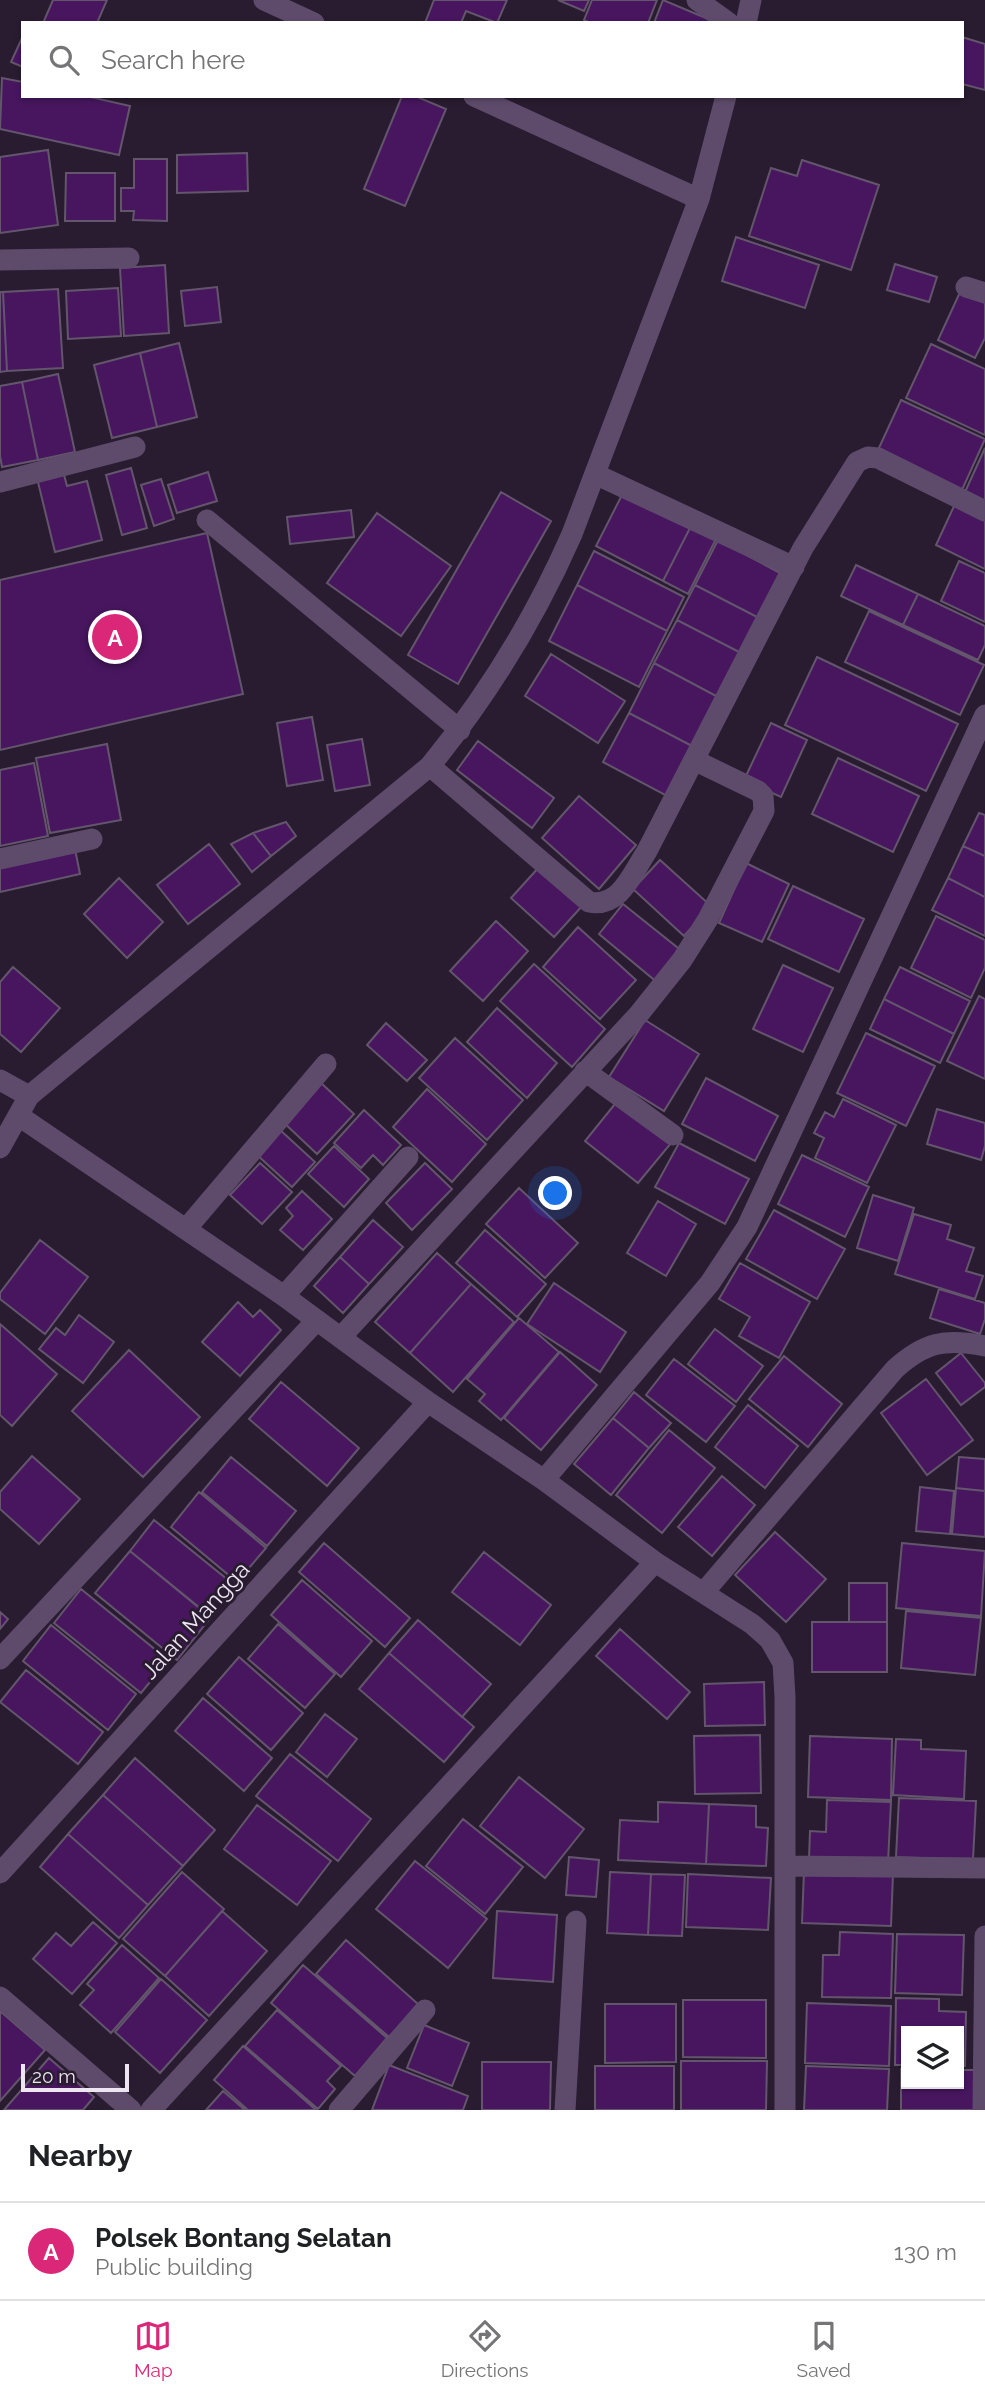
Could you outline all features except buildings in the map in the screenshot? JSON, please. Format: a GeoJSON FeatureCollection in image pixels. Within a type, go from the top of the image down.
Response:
{"type":"FeatureCollection","features":[{"type":"Feature","properties":{"kind":"street"},"geometry":{"type":"LineString","coordinates":[[264,0],[310,21]]}},
{"type":"Feature","properties":{"kind":"street"},"geometry":{"type":"LineString","coordinates":[[697,0],[726,21]]}},
{"type":"Feature","properties":{"kind":"street"},"geometry":{"type":"LineString","coordinates":[[746,21],[751,0]]}},
{"type":"Feature","properties":{"kind":"street"},"geometry":{"type":"LineString","coordinates":[[478,98],[699,199]]}},
{"type":"Feature","properties":{"kind":"street"},"geometry":{"type":"LineString","coordinates":[[0,1148],[29,1096],[430,766],[460,730],[551,582],[595,474],[699,199],[725,98]]}},
{"type":"Feature","properties":{"kind":"street"},"geometry":{"type":"LineString","coordinates":[[0,260],[129,258]]}},
{"type":"Feature","properties":{"kind":"street"},"geometry":{"type":"LineString","coordinates":[[0,482],[135,447]]}},
{"type":"Feature","properties":{"kind":"street"},"geometry":{"type":"LineString","coordinates":[[430,766],[589,902],[602,904],[615,898],[647,851],[794,566],[857,463],[868,457],[891,464],[985,511]]}},
{"type":"Feature","properties":{"kind":"street"},"geometry":{"type":"LineString","coordinates":[[595,474],[794,566]]}},
{"type":"Feature","properties":{"kind":"street"},"geometry":{"type":"LineString","coordinates":[[206,520],[460,730]]}},
{"type":"Feature","properties":{"kind":"street"},"geometry":{"type":"LineString","coordinates":[[544,1480],[710,1283],[747,1227],[985,715]]}},
{"type":"Feature","properties":{"kind":"street"},"geometry":{"type":"LineString","coordinates":[[341,1337],[639,1014],[681,960],[708,919],[764,811],[763,796],[758,791],[694,760]]}},
{"type":"Feature","properties":{"kind":"street"},"geometry":{"type":"LineString","coordinates":[[0,859],[92,839]]}},
{"type":"Feature","properties":{"kind":"street"},"geometry":{"type":"LineString","coordinates":[[186,1229],[326,1064]]}},
{"type":"Feature","properties":{"kind":"street"},"geometry":{"type":"LineString","coordinates":[[585,1071],[673,1135]]}},
{"type":"Feature","properties":{"kind":"street"},"geometry":{"type":"LineString","coordinates":[[0,1080],[29,1096]]}},
{"type":"Feature","properties":{"kind":"street"},"geometry":{"type":"LineString","coordinates":[[19,1116],[284,1296],[428,1402],[544,1480],[655,1562],[752,1624],[770,1640],[783,1663],[785,2110]]}},
{"type":"Feature","properties":{"kind":"street"},"geometry":{"type":"LineString","coordinates":[[284,1296],[408,1157]]}},
{"type":"Feature","properties":{"kind":"street"},"geometry":{"type":"LineString","coordinates":[[0,1658],[317,1320]]}},
{"type":"Feature","properties":{"kind":"street"},"geometry":{"type":"LineString","coordinates":[[704,1592],[895,1369],[912,1353],[930,1344],[945,1342],[985,1346]]}},
{"type":"Feature","properties":{"kind":"street","name":"Jalan Mangga"},"geometry":{"type":"LineString","coordinates":[[0,1873],[428,1402]]}},
{"type":"Feature","properties":{"kind":"street"},"geometry":{"type":"LineString","coordinates":[[151,2110],[655,1562]]}},
{"type":"Feature","properties":{"kind":"street"},"geometry":{"type":"LineString","coordinates":[[786,1866],[985,1868]]}},
{"type":"Feature","properties":{"kind":"street"},"geometry":{"type":"LineString","coordinates":[[565,2110],[576,1921]]}},
{"type":"Feature","properties":{"kind":"street"},"geometry":{"type":"LineString","coordinates":[[983,2110],[985,1936]]}},
{"type":"Feature","properties":{"kind":"street"},"geometry":{"type":"LineString","coordinates":[[0,1997],[131,2110]]}},
{"type":"Feature","properties":{"kind":"street"},"geometry":{"type":"LineString","coordinates":[[339,2110],[425,2010]]}},
{"type":"Feature","properties":{"kind":"place","name":"Polsek Bontang Selatan"},"geometry":{"type":"Point","coordinates":[115,637]}}]}
